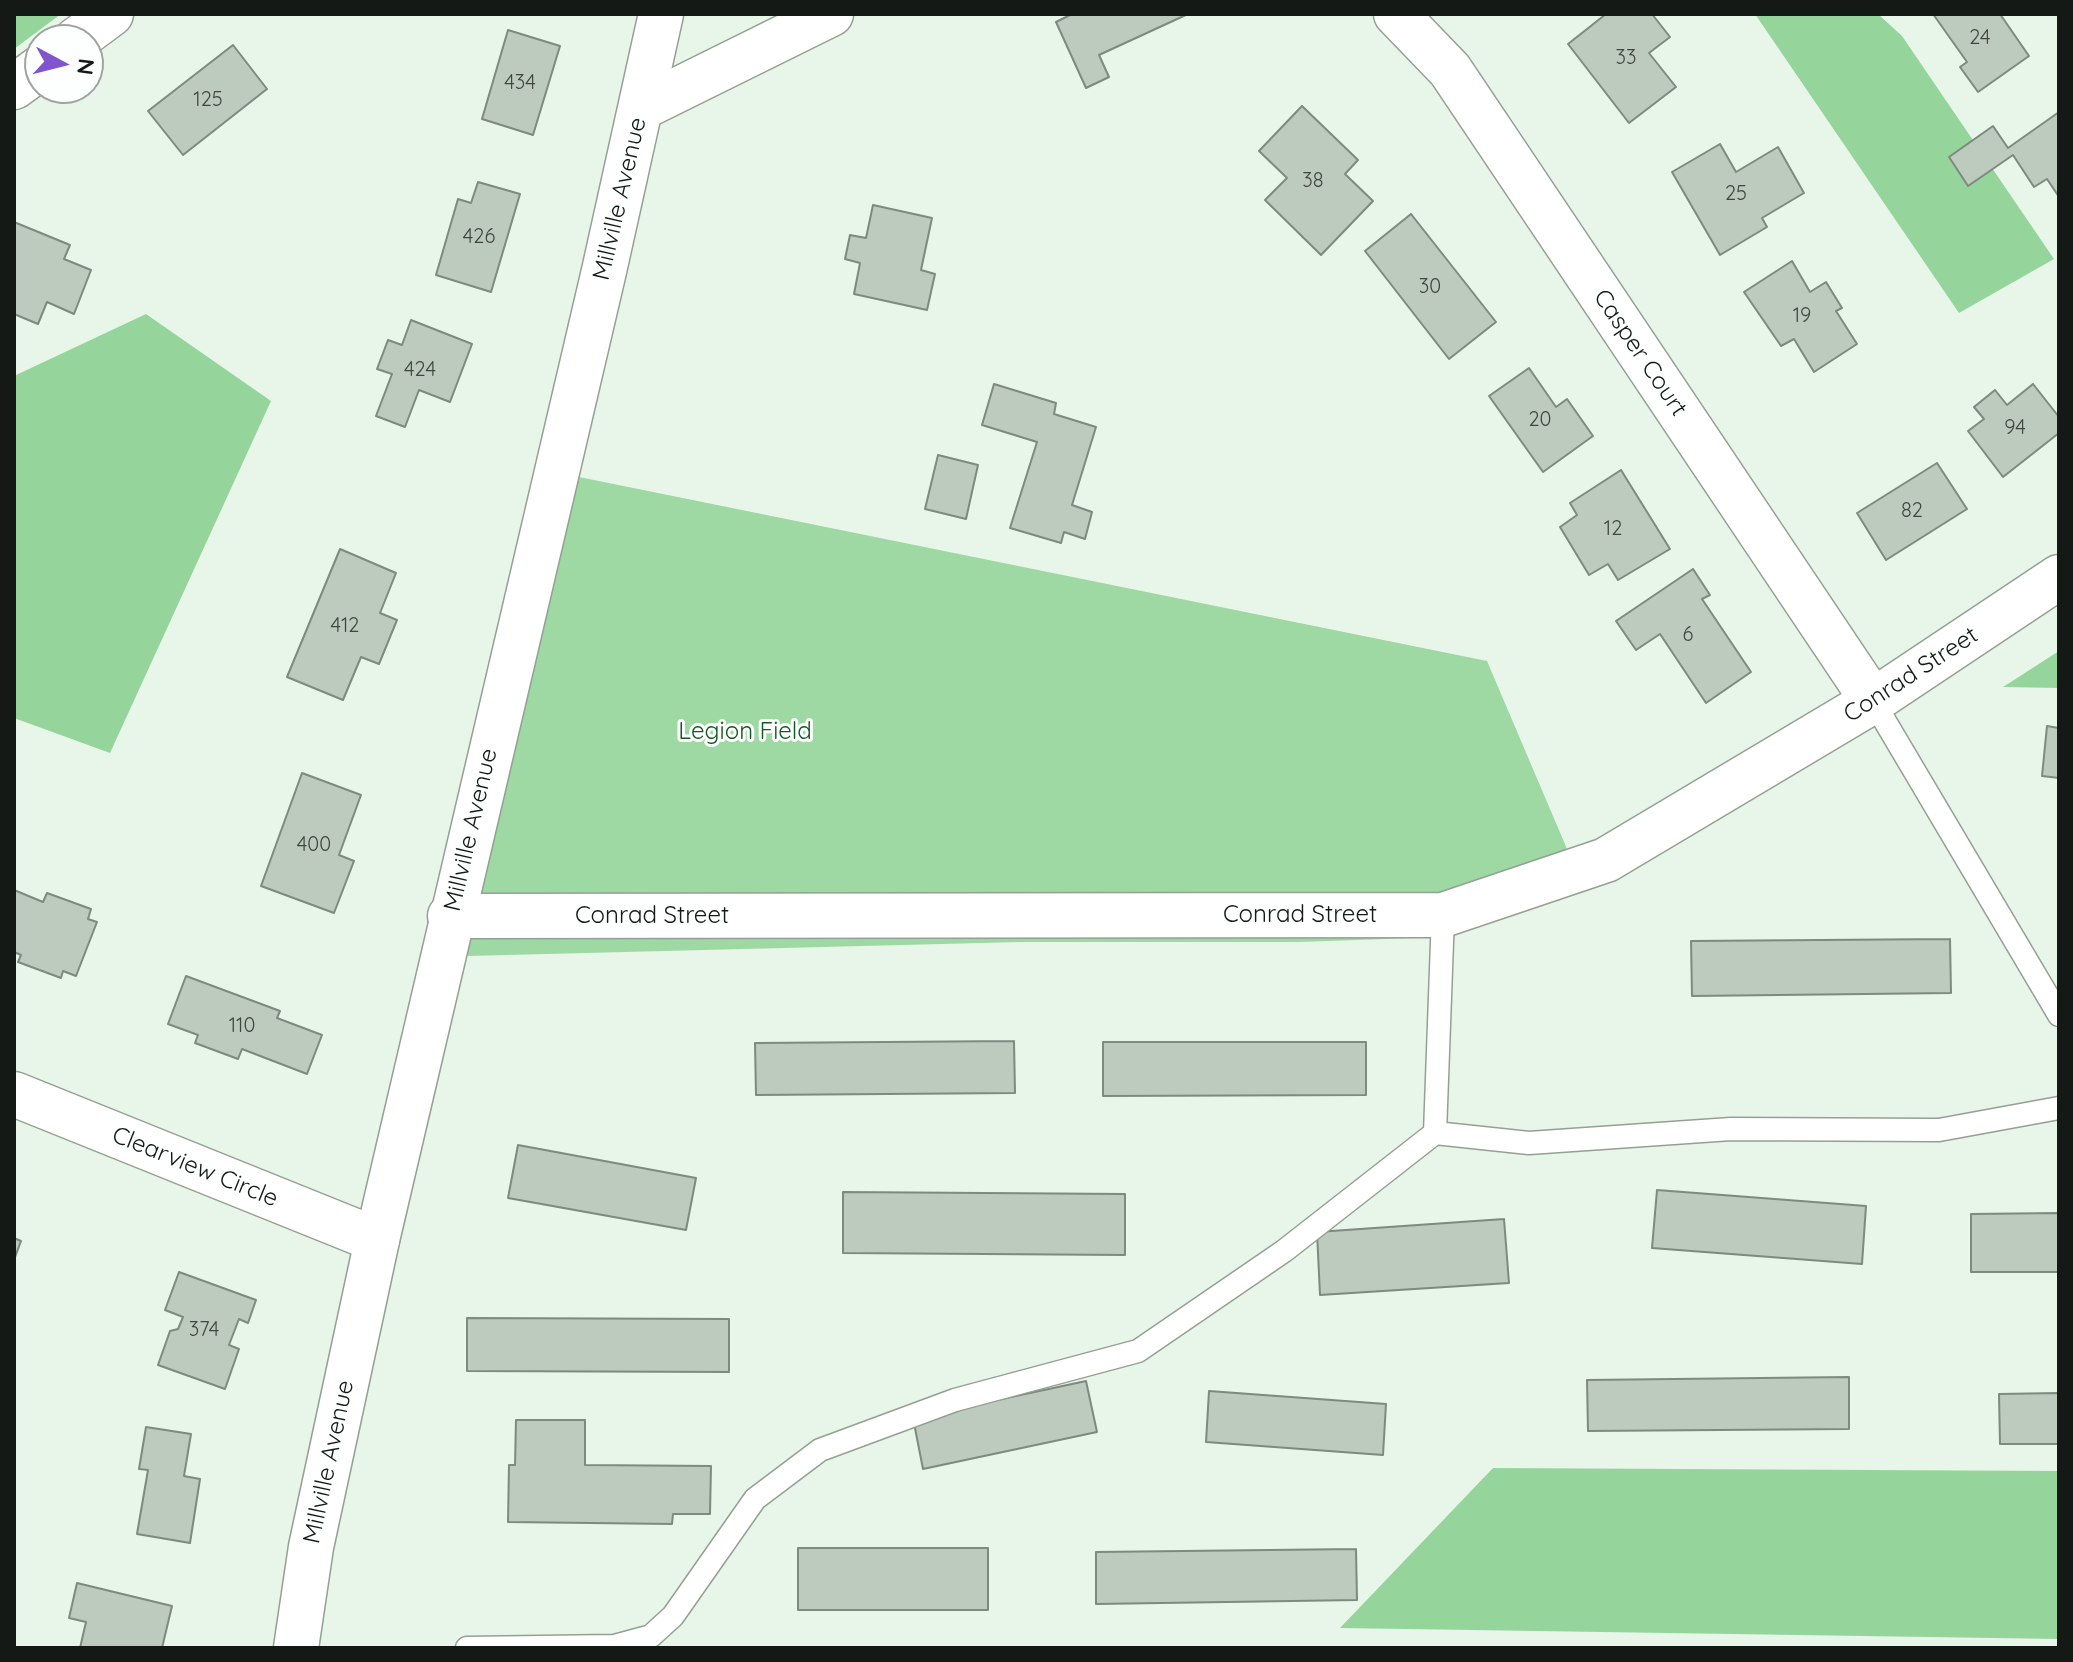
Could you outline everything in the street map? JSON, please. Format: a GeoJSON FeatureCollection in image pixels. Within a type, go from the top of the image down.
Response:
{"type":"FeatureCollection","features":[{"type":"Feature","properties":{"kind":"street","name":"Millville Avenue"},"geometry":{"type":"LineString","coordinates":[[296,1648],[311,1547],[377,1240],[661,14]]}},
{"type":"Feature","properties":{"kind":"street"},"geometry":{"type":"LineString","coordinates":[[641,108],[831,14]]}},
{"type":"Feature","properties":{"kind":"street","name":"Casper Court"},"geometry":{"type":"LineString","coordinates":[[1396,14],[1450,70],[1873,701]]}},
{"type":"Feature","properties":{"kind":"street","name":"Conrad Street"},"geometry":{"type":"LineString","coordinates":[[450,916],[1443,915],[1606,860],[1873,701],[2059,577]]}},
{"type":"Feature","properties":{"kind":"street","name":"Clearview Circle"},"geometry":{"type":"LineString","coordinates":[[14,1094],[377,1240]]}},
{"type":"Feature","properties":{"kind":"lane"},"geometry":{"type":"LineString","coordinates":[[1873,701],[2059,1015]]}},
{"type":"Feature","properties":{"kind":"lane"},"geometry":{"type":"LineString","coordinates":[[1435,1133],[1443,915]]}},
{"type":"Feature","properties":{"kind":"lane"},"geometry":{"type":"LineString","coordinates":[[467,1648],[614,1646],[651,1636],[673,1616],[755,1499],[820,1450],[955,1400],[1138,1351],[1284,1251],[1435,1133],[1529,1143],[1731,1129],[1939,1130],[2059,1108]]}},
{"type":"Feature","properties":{"kind":"green space"},"geometry":{"type":"Polygon","coordinates":[[[14,14],[61,14],[48,24],[24,24],[24,42],[14,49],[14,14]]]}},
{"type":"Feature","properties":{"kind":"green space"},"geometry":{"type":"Polygon","coordinates":[[[1755,14],[1878,14],[1902,36],[2054,259],[1959,313],[1755,14]]]}},
{"type":"Feature","properties":{"kind":"green space"},"geometry":{"type":"Polygon","coordinates":[[[146,314],[271,401],[110,753],[14,718],[14,376],[146,314]]]}},
{"type":"Feature","properties":{"kind":"green space","name":"Legion Field"},"geometry":{"type":"Polygon","coordinates":[[[579,477],[1487,661],[1573,863],[1414,938],[1299,942],[1020,942],[467,956],[579,477]]]}},
{"type":"Feature","properties":{"kind":"green space"},"geometry":{"type":"Polygon","coordinates":[[[2059,651],[2059,688],[2003,687],[2059,651]]]}},
{"type":"Feature","properties":{"kind":"green space"},"geometry":{"type":"Polygon","coordinates":[[[1493,1468],[2059,1471],[2059,1639],[1340,1628],[1493,1468]]]}},
{"type":"Feature","properties":{"kind":"building"},"geometry":{"type":"Polygon","coordinates":[[[1072,14],[1188,14],[1099,55],[1109,77],[1086,88],[1056,22],[1072,14]]]}},
{"type":"Feature","properties":{"kind":"building"},"geometry":{"type":"Polygon","coordinates":[[[1606,14],[1652,14],[1670,37],[1649,53],[1676,87],[1629,123],[1568,44],[1606,14]]]}},
{"type":"Feature","properties":{"kind":"building"},"geometry":{"type":"Polygon","coordinates":[[[1933,14],[2000,14],[2029,56],[1978,92],[1960,67],[1967,62],[1933,14]]]}},
{"type":"Feature","properties":{"kind":"building"},"geometry":{"type":"Polygon","coordinates":[[[508,30],[560,46],[533,135],[482,119],[508,30]]]}},
{"type":"Feature","properties":{"kind":"building"},"geometry":{"type":"Polygon","coordinates":[[[233,45],[267,89],[183,155],[148,111],[233,45]]]}},
{"type":"Feature","properties":{"kind":"building"},"geometry":{"type":"Polygon","coordinates":[[[1302,106],[1358,160],[1345,174],[1373,201],[1321,255],[1265,200],[1287,178],[1259,151],[1302,106]]]}},
{"type":"Feature","properties":{"kind":"building"},"geometry":{"type":"Polygon","coordinates":[[[2059,112],[2059,197],[2047,179],[2034,187],[2013,155],[1968,186],[1949,157],[1993,126],[2008,148],[2059,112]]]}},
{"type":"Feature","properties":{"kind":"building"},"geometry":{"type":"Polygon","coordinates":[[[1720,144],[1736,172],[1778,147],[1804,193],[1762,218],[1767,227],[1720,255],[1672,172],[1720,144]]]}},
{"type":"Feature","properties":{"kind":"building"},"geometry":{"type":"Polygon","coordinates":[[[478,182],[520,194],[491,292],[436,275],[458,199],[471,203],[478,182]]]}},
{"type":"Feature","properties":{"kind":"building"},"geometry":{"type":"Polygon","coordinates":[[[873,205],[932,218],[921,270],[935,274],[927,310],[854,294],[860,263],[845,259],[850,235],[866,238],[873,205]]]}},
{"type":"Feature","properties":{"kind":"building"},"geometry":{"type":"Polygon","coordinates":[[[1411,214],[1496,322],[1449,359],[1365,251],[1411,214]]]}},
{"type":"Feature","properties":{"kind":"building"},"geometry":{"type":"Polygon","coordinates":[[[14,222],[70,245],[64,259],[91,270],[74,314],[47,302],[38,324],[14,314],[14,222]]]}},
{"type":"Feature","properties":{"kind":"building"},"geometry":{"type":"Polygon","coordinates":[[[1792,261],[1810,292],[1826,282],[1842,308],[1836,311],[1857,344],[1814,372],[1794,339],[1781,346],[1744,292],[1792,261]]]}},
{"type":"Feature","properties":{"kind":"building"},"geometry":{"type":"Polygon","coordinates":[[[411,320],[472,344],[450,402],[419,390],[405,427],[376,416],[392,374],[377,369],[388,340],[402,345],[411,320]]]}},
{"type":"Feature","properties":{"kind":"building"},"geometry":{"type":"Polygon","coordinates":[[[1529,368],[1556,407],[1567,399],[1593,436],[1543,472],[1489,396],[1529,368]]]}},
{"type":"Feature","properties":{"kind":"building"},"geometry":{"type":"Polygon","coordinates":[[[994,384],[1056,403],[1054,414],[1096,427],[1072,505],[1092,512],[1085,539],[1064,532],[1061,543],[1010,528],[1037,442],[982,425],[994,384]]]}},
{"type":"Feature","properties":{"kind":"building"},"geometry":{"type":"Polygon","coordinates":[[[2033,384],[2059,417],[2059,433],[2003,477],[1968,431],[1984,419],[1974,407],[1995,390],[2007,405],[2033,384]]]}},
{"type":"Feature","properties":{"kind":"building"},"geometry":{"type":"Polygon","coordinates":[[[938,455],[978,465],[966,519],[925,509],[938,455]]]}},
{"type":"Feature","properties":{"kind":"building"},"geometry":{"type":"Polygon","coordinates":[[[1937,463],[1967,509],[1886,560],[1857,513],[1937,463]]]}},
{"type":"Feature","properties":{"kind":"building"},"geometry":{"type":"Polygon","coordinates":[[[1621,470],[1670,549],[1618,580],[1608,564],[1589,575],[1560,527],[1577,515],[1570,503],[1621,470]]]}},
{"type":"Feature","properties":{"kind":"building"},"geometry":{"type":"Polygon","coordinates":[[[340,549],[396,573],[380,613],[397,620],[379,664],[361,657],[343,700],[287,677],[340,549]]]}},
{"type":"Feature","properties":{"kind":"building"},"geometry":{"type":"Polygon","coordinates":[[[1693,569],[1710,595],[1702,599],[1751,672],[1706,703],[1660,634],[1636,650],[1616,621],[1693,569]]]}},
{"type":"Feature","properties":{"kind":"building"},"geometry":{"type":"Polygon","coordinates":[[[2047,726],[2059,728],[2059,778],[2042,776],[2047,726]]]}},
{"type":"Feature","properties":{"kind":"building"},"geometry":{"type":"Polygon","coordinates":[[[302,773],[361,795],[339,855],[354,861],[334,913],[261,886],[302,773]]]}},
{"type":"Feature","properties":{"kind":"building"},"geometry":{"type":"Polygon","coordinates":[[[14,890],[43,902],[47,893],[91,909],[88,919],[97,922],[76,976],[63,971],[61,978],[18,962],[21,955],[14,952],[14,890]]]}},
{"type":"Feature","properties":{"kind":"building"},"geometry":{"type":"Polygon","coordinates":[[[1950,939],[1951,993],[1692,996],[1691,941],[1950,939]]]}},
{"type":"Feature","properties":{"kind":"building"},"geometry":{"type":"Polygon","coordinates":[[[186,976],[280,1011],[277,1018],[322,1035],[307,1074],[242,1049],[238,1059],[195,1043],[198,1035],[168,1024],[186,976]]]}},
{"type":"Feature","properties":{"kind":"building"},"geometry":{"type":"Polygon","coordinates":[[[1014,1041],[1015,1093],[756,1095],[755,1043],[1014,1041]]]}},
{"type":"Feature","properties":{"kind":"building"},"geometry":{"type":"Polygon","coordinates":[[[1103,1042],[1366,1042],[1366,1095],[1103,1096],[1103,1042]]]}},
{"type":"Feature","properties":{"kind":"building"},"geometry":{"type":"Polygon","coordinates":[[[518,1145],[696,1178],[686,1230],[508,1198],[518,1145]]]}},
{"type":"Feature","properties":{"kind":"building"},"geometry":{"type":"Polygon","coordinates":[[[1657,1190],[1866,1206],[1862,1264],[1652,1248],[1657,1190]]]}},
{"type":"Feature","properties":{"kind":"building"},"geometry":{"type":"Polygon","coordinates":[[[843,1192],[1125,1194],[1125,1255],[843,1253],[843,1192]]]}},
{"type":"Feature","properties":{"kind":"building"},"geometry":{"type":"Polygon","coordinates":[[[2059,1213],[2059,1272],[1971,1272],[1971,1214],[2059,1213]]]}},
{"type":"Feature","properties":{"kind":"building"},"geometry":{"type":"Polygon","coordinates":[[[1504,1219],[1509,1283],[1320,1295],[1317,1232],[1504,1219]]]}},
{"type":"Feature","properties":{"kind":"building"},"geometry":{"type":"Polygon","coordinates":[[[14,1238],[21,1241],[14,1260],[14,1238]]]}},
{"type":"Feature","properties":{"kind":"building"},"geometry":{"type":"Polygon","coordinates":[[[179,1272],[256,1300],[248,1323],[239,1319],[229,1345],[239,1349],[225,1389],[158,1365],[170,1331],[178,1329],[183,1317],[165,1310],[179,1272]]]}},
{"type":"Feature","properties":{"kind":"building"},"geometry":{"type":"Polygon","coordinates":[[[467,1318],[729,1319],[729,1372],[467,1371],[467,1318]]]}},
{"type":"Feature","properties":{"kind":"building"},"geometry":{"type":"Polygon","coordinates":[[[1849,1377],[1849,1429],[1588,1431],[1587,1380],[1849,1377]]]}},
{"type":"Feature","properties":{"kind":"building"},"geometry":{"type":"Polygon","coordinates":[[[1086,1381],[1097,1432],[923,1469],[913,1418],[1086,1381]]]}},
{"type":"Feature","properties":{"kind":"building"},"geometry":{"type":"Polygon","coordinates":[[[1209,1391],[1386,1404],[1383,1455],[1206,1442],[1209,1391]]]}},
{"type":"Feature","properties":{"kind":"building"},"geometry":{"type":"Polygon","coordinates":[[[2059,1393],[2059,1444],[2000,1444],[1999,1394],[2059,1393]]]}},
{"type":"Feature","properties":{"kind":"building"},"geometry":{"type":"Polygon","coordinates":[[[516,1420],[585,1420],[585,1465],[711,1466],[710,1514],[673,1514],[672,1524],[508,1522],[509,1465],[515,1465],[516,1420]]]}},
{"type":"Feature","properties":{"kind":"building"},"geometry":{"type":"Polygon","coordinates":[[[146,1427],[191,1434],[184,1476],[200,1479],[190,1543],[137,1534],[148,1470],[139,1469],[146,1427]]]}},
{"type":"Feature","properties":{"kind":"building"},"geometry":{"type":"Polygon","coordinates":[[[798,1548],[988,1548],[988,1610],[798,1610],[798,1548]]]}},
{"type":"Feature","properties":{"kind":"building"},"geometry":{"type":"Polygon","coordinates":[[[1356,1549],[1357,1600],[1096,1604],[1096,1552],[1356,1549]]]}},
{"type":"Feature","properties":{"kind":"building"},"geometry":{"type":"Polygon","coordinates":[[[77,1583],[172,1606],[162,1648],[80,1648],[86,1622],[69,1618],[77,1583]]]}}]}
